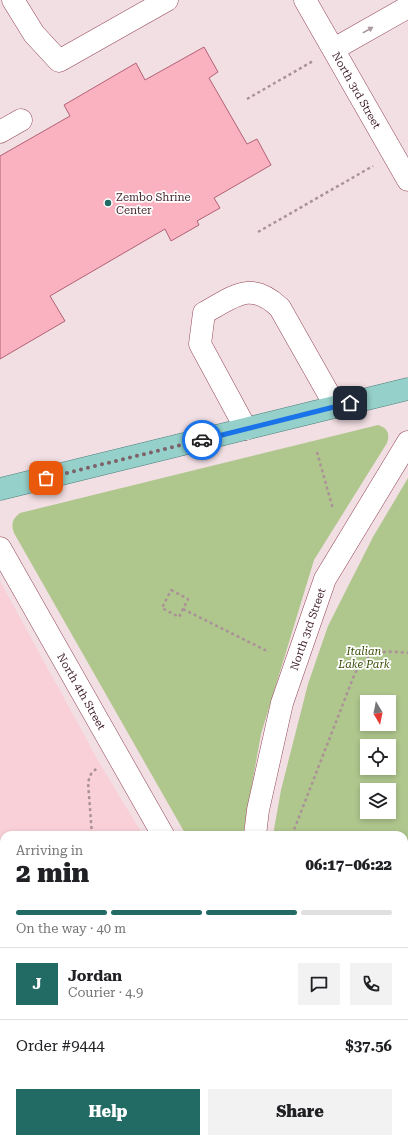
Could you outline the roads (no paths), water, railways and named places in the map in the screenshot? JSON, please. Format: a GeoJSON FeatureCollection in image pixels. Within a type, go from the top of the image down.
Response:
{"type":"FeatureCollection","features":[{"type":"Feature","properties":{"kind":"main road"},"geometry":{"type":"LineString","coordinates":[[0,489],[408,389]]}},
{"type":"Feature","properties":{"kind":"street"},"geometry":{"type":"LineString","coordinates":[[13,0],[34,34],[59,61],[167,0]]}},
{"type":"Feature","properties":{"kind":"street","name":"North 3rd Street"},"geometry":{"type":"LineString","coordinates":[[305,0],[408,180]]}},
{"type":"Feature","properties":{"kind":"street"},"geometry":{"type":"LineString","coordinates":[[334,49],[408,7]]}},
{"type":"Feature","properties":{"kind":"street"},"geometry":{"type":"LineString","coordinates":[[0,132],[21,120]]}},
{"type":"Feature","properties":{"kind":"street"},"geometry":{"type":"LineString","coordinates":[[246,429],[200,344],[204,313],[242,292],[257,293],[270,298],[280,308],[336,407]]}},
{"type":"Feature","properties":{"kind":"street","name":"North 3rd Street"},"geometry":{"type":"LineString","coordinates":[[255,831],[258,810],[282,703],[325,579],[408,442]]}},
{"type":"Feature","properties":{"kind":"street","name":"North 4th Street"},"geometry":{"type":"LineString","coordinates":[[0,548],[161,831]]}},
{"type":"Feature","properties":{"kind":"place","name":"Zembo Shrine Center"},"geometry":{"type":"Point","coordinates":[108,203]}},
{"type":"Feature","properties":{"kind":"park label","name":"Italian Lake Park"},"geometry":{"type":"Point","coordinates":[364,657]}}]}
